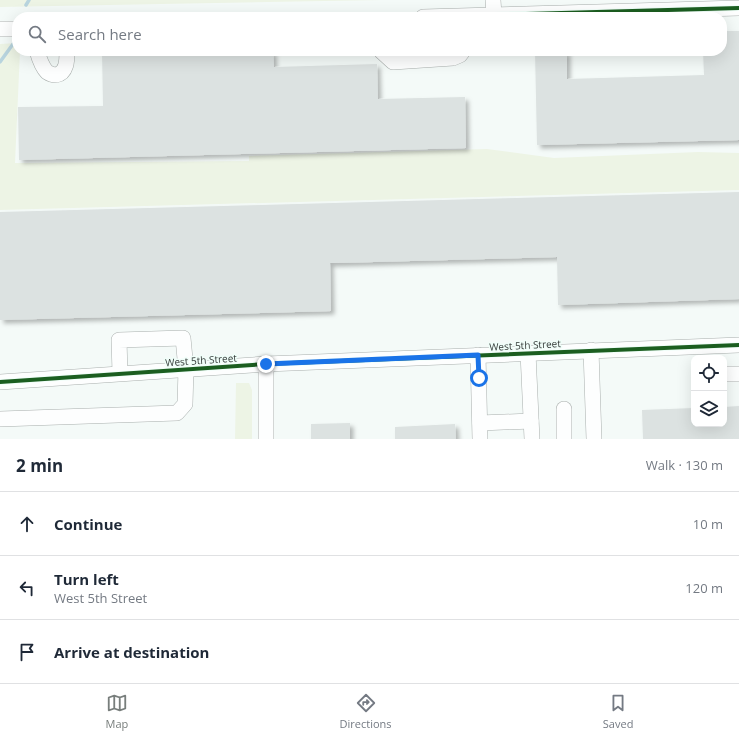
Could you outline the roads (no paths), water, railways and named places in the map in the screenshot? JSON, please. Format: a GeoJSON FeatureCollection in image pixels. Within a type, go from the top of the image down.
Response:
{"type":"FeatureCollection","features":[{"type":"Feature","properties":{"kind":"street"},"geometry":{"type":"LineString","coordinates":[[493,0],[494,12]]}},
{"type":"Feature","properties":{"kind":"street"},"geometry":{"type":"LineString","coordinates":[[513,12],[545,7],[583,6],[739,8]]}},
{"type":"Feature","properties":{"kind":"street"},"geometry":{"type":"LineString","coordinates":[[0,29],[12,29]]}},
{"type":"Feature","properties":{"kind":"street"},"geometry":{"type":"LineString","coordinates":[[39,56],[46,71],[52,75],[60,74],[64,70],[67,56]]}},
{"type":"Feature","properties":{"kind":"street"},"geometry":{"type":"LineString","coordinates":[[386,56],[393,62],[453,58],[458,56]]}},
{"type":"Feature","properties":{"kind":"street"},"geometry":{"type":"LineString","coordinates":[[0,419],[173,414],[182,409],[185,404],[186,369],[183,338],[119,340],[120,374]]}},
{"type":"Feature","properties":{"kind":"street","name":"West 5th Street"},"geometry":{"type":"LineString","coordinates":[[0,382],[266,364],[591,350],[707,352],[739,345]]}},
{"type":"Feature","properties":{"kind":"street"},"geometry":{"type":"LineString","coordinates":[[591,350],[594,439]]}},
{"type":"Feature","properties":{"kind":"street"},"geometry":{"type":"LineString","coordinates":[[528,353],[532,439]]}},
{"type":"Feature","properties":{"kind":"street"},"geometry":{"type":"LineString","coordinates":[[478,355],[480,439]]}},
{"type":"Feature","properties":{"kind":"street"},"geometry":{"type":"LineString","coordinates":[[266,364],[266,439]]}},
{"type":"Feature","properties":{"kind":"street"},"geometry":{"type":"LineString","coordinates":[[727,374],[739,374]]}},
{"type":"Feature","properties":{"kind":"street"},"geometry":{"type":"LineString","coordinates":[[564,409],[564,439]]}},
{"type":"Feature","properties":{"kind":"street"},"geometry":{"type":"LineString","coordinates":[[480,423],[531,421]]}},
{"type":"Feature","properties":{"kind":"waterway"},"geometry":{"type":"LineString","coordinates":[[26,5],[29,0]]}},
{"type":"Feature","properties":{"kind":"waterway"},"geometry":{"type":"LineString","coordinates":[[0,62],[12,45]]}}]}
